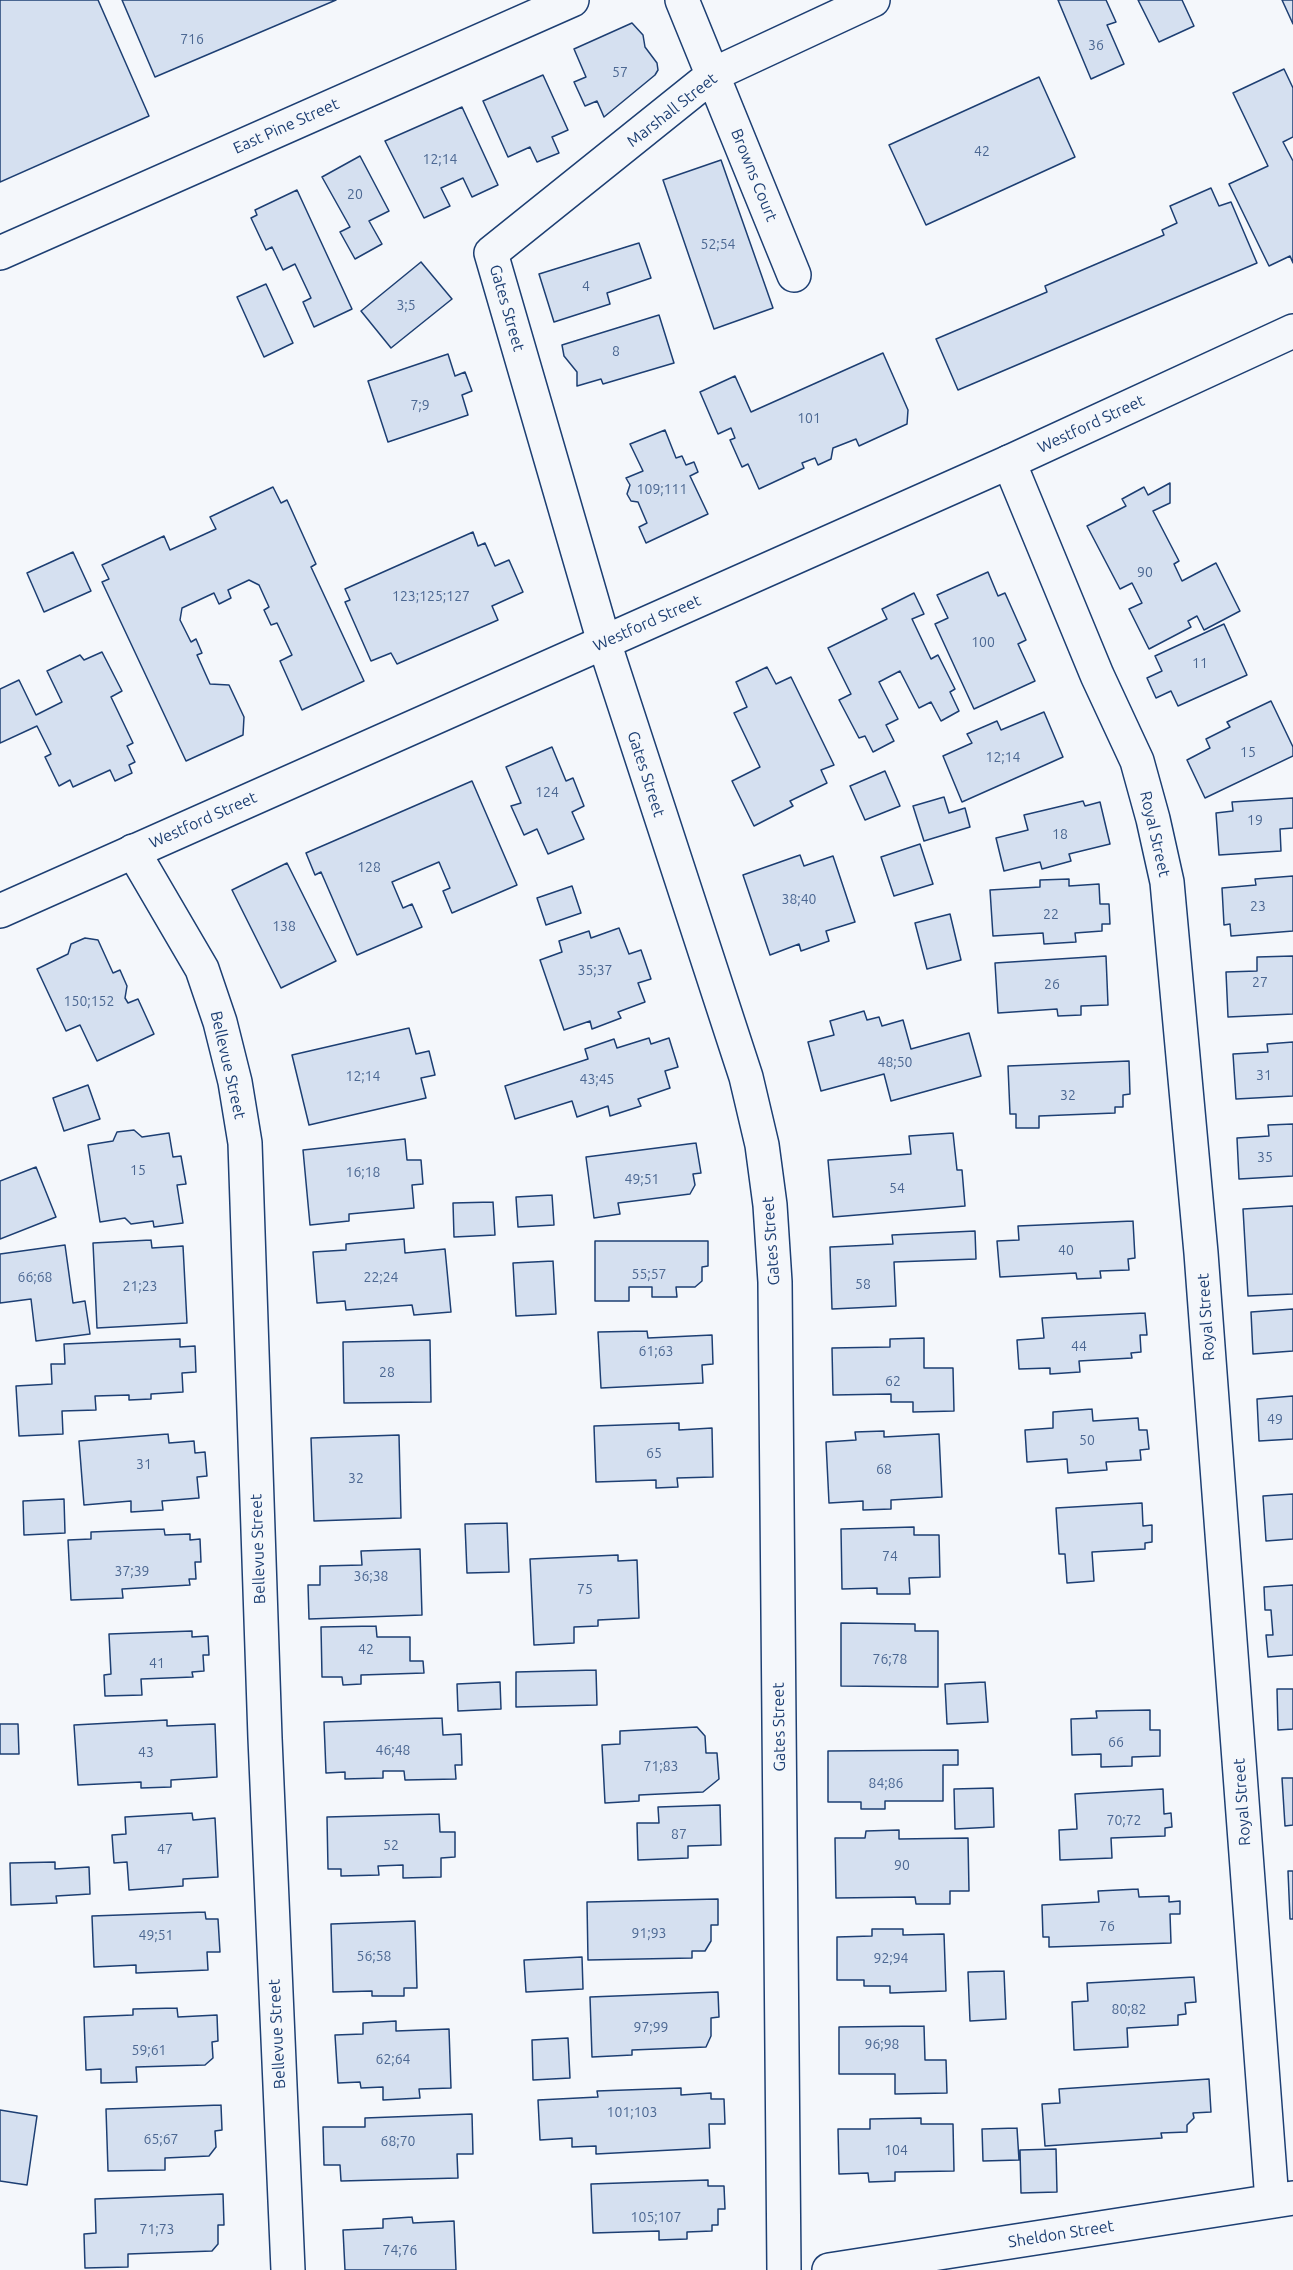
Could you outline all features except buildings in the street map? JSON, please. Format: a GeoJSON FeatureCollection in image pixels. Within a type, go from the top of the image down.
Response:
{"type":"FeatureCollection","features":[{"type":"Feature","properties":{"kind":"street","name":"East Pine Street"},"geometry":{"type":"LineString","coordinates":[[0,253],[572,0]]}},
{"type":"Feature","properties":{"kind":"street","name":"Browns Court"},"geometry":{"type":"LineString","coordinates":[[682,0],[794,275]]}},
{"type":"Feature","properties":{"kind":"street","name":"Marshall Street"},"geometry":{"type":"LineString","coordinates":[[491,254],[714,74],[873,0]]}},
{"type":"Feature","properties":{"kind":"street","name":"Gates Street"},"geometry":{"type":"LineString","coordinates":[[491,254],[604,642],[746,1077],[762,1144],[770,1205],[775,1282],[784,2270]]}},
{"type":"Feature","properties":{"kind":"street","name":"Westford Street"},"geometry":{"type":"LineString","coordinates":[[0,911],[1009,462],[1293,331]]}},
{"type":"Feature","properties":{"kind":"street","name":"Royal Street"},"geometry":{"type":"LineString","coordinates":[[1009,462],[1097,675],[1137,761],[1167,882],[1282,2199]]}},
{"type":"Feature","properties":{"kind":"street","name":"Bellevue Street"},"geometry":{"type":"LineString","coordinates":[[133,851],[202,969],[220,1022],[235,1082],[245,1143],[265,1738],[288,2270]]}},
{"type":"Feature","properties":{"kind":"street","name":"Sheldon Street"},"geometry":{"type":"LineString","coordinates":[[829,2270],[1282,2199]]}}]}
